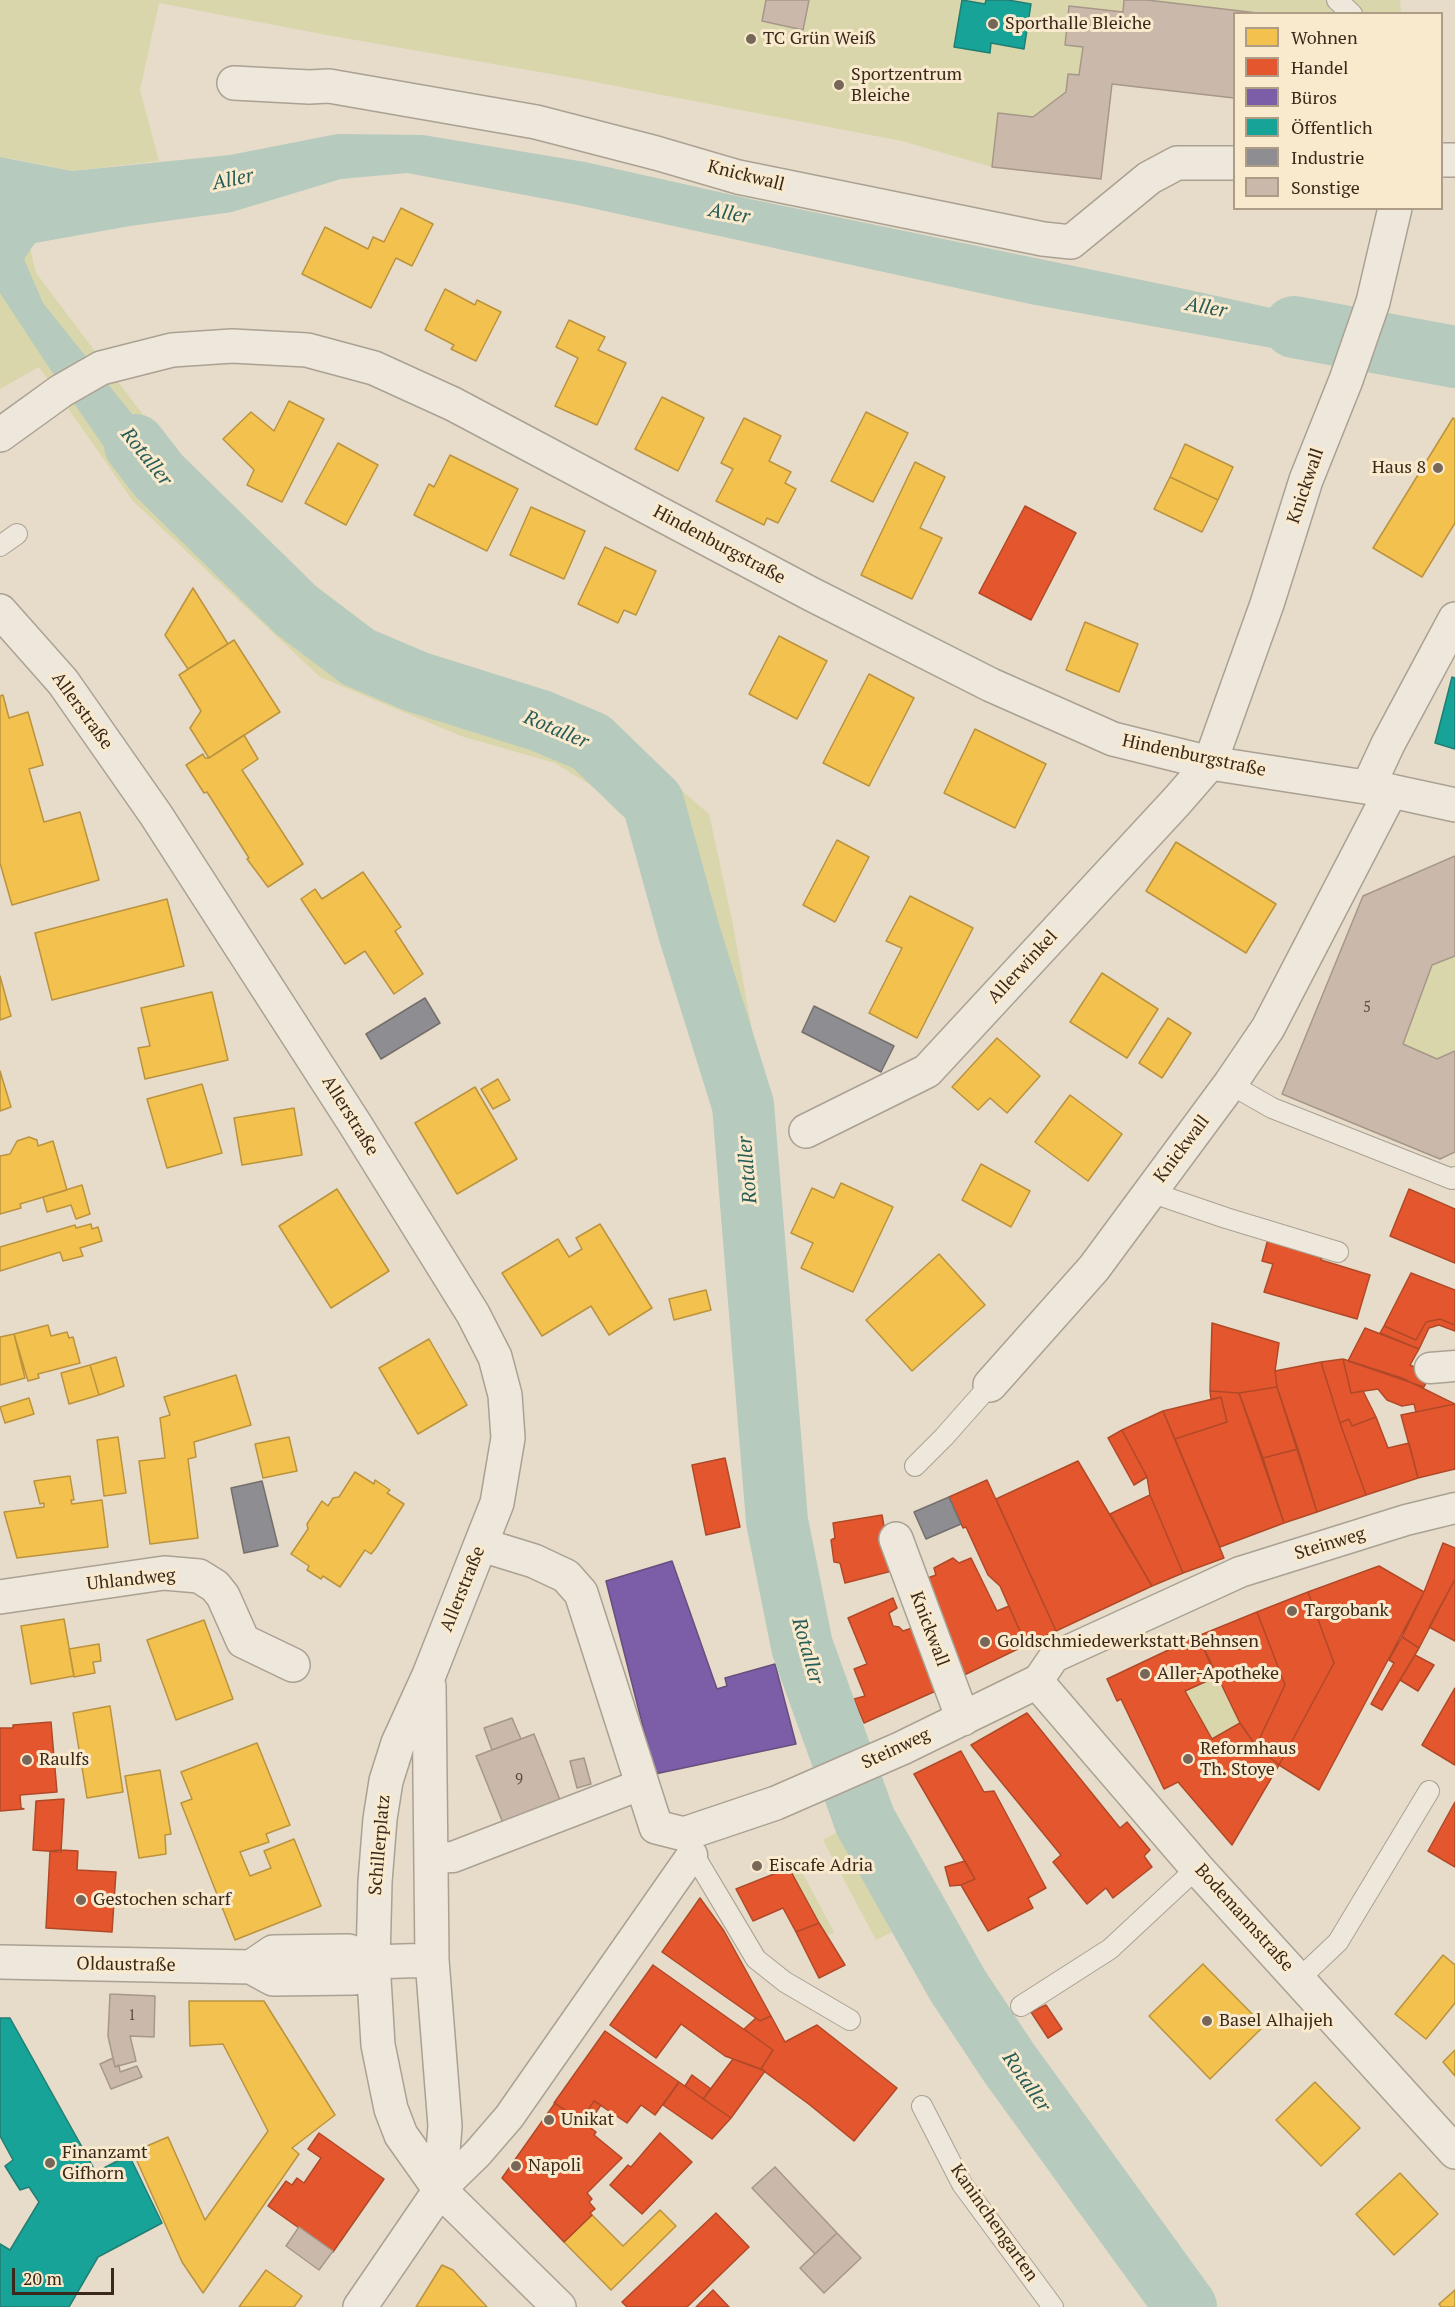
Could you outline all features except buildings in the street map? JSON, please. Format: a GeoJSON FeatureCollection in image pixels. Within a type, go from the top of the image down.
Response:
{"type":"FeatureCollection","features":[{"type":"Feature","properties":{"kind":"street","name":"Knickwall"},"geometry":{"type":"LineString","coordinates":[[234,83],[329,86],[536,122],[738,177],[1043,239],[1071,242],[1149,178],[1177,163],[1233,163]]}},
{"type":"Feature","properties":{"kind":"street","name":"Knickwall"},"geometry":{"type":"LineString","coordinates":[[1210,763],[1267,604],[1306,480],[1346,380],[1372,302],[1395,210]]}},
{"type":"Feature","properties":{"kind":"street","name":"Hindenburgstraße"},"geometry":{"type":"LineString","coordinates":[[0,435],[61,391],[101,368],[172,350],[232,346],[307,350],[374,368],[453,404],[811,594],[991,685],[1113,739],[1210,763],[1380,789],[1455,805]]}},
{"type":"Feature","properties":{"kind":"street","name":"Allerstraße"},"geometry":{"type":"LineString","coordinates":[[0,611],[63,682],[156,815],[355,1124],[473,1314],[495,1357],[505,1395],[508,1438],[497,1503],[429,1675]]}},
{"type":"Feature","properties":{"kind":"street","name":"Knickwall"},"geometry":{"type":"LineString","coordinates":[[990,1385],[1094,1268],[1230,1084],[1268,1028],[1380,789],[1388,744],[1455,619]]}},
{"type":"Feature","properties":{"kind":"street","name":"Allerwinkel"},"geometry":{"type":"LineString","coordinates":[[806,1131],[927,1071],[1210,763]]}},
{"type":"Feature","properties":{"kind":"street","name":"Steinweg"},"geometry":{"type":"LineString","coordinates":[[688,1845],[963,1719],[1036,1682],[1054,1657],[1240,1572],[1406,1520],[1455,1508]]}},
{"type":"Feature","properties":{"kind":"street","name":"Knickwall"},"geometry":{"type":"LineString","coordinates":[[896,1539],[963,1719]]}},
{"type":"Feature","properties":{"kind":"street"},"geometry":{"type":"LineString","coordinates":[[360,2307],[440,2190],[477,2154],[509,2117],[688,1845],[656,1827],[581,1593],[566,1576],[534,1561],[482,1545]]}},
{"type":"Feature","properties":{"kind":"street","name":"Uhlandweg"},"geometry":{"type":"LineString","coordinates":[[0,1597],[164,1573],[198,1576],[215,1586],[223,1596],[243,1641],[293,1665]]}},
{"type":"Feature","properties":{"kind":"street"},"geometry":{"type":"LineString","coordinates":[[429,1675],[432,1960],[445,2126],[440,2190]]}},
{"type":"Feature","properties":{"kind":"street","name":"Schillerplatz"},"geometry":{"type":"LineString","coordinates":[[429,1675],[398,1743],[386,1781],[380,1819],[375,1882],[374,1962],[378,2045],[391,2109],[401,2135],[440,2190],[559,2307]]}},
{"type":"Feature","properties":{"kind":"street","name":"Bodemannstraße"},"geometry":{"type":"LineString","coordinates":[[1036,1682],[1197,1868],[1455,2152]]}},
{"type":"Feature","properties":{"kind":"street"},"geometry":{"type":"LineString","coordinates":[[430,1858],[453,1857],[632,1788]]}},
{"type":"Feature","properties":{"kind":"street"},"geometry":{"type":"LineString","coordinates":[[374,1962],[432,1960]]}},
{"type":"Feature","properties":{"kind":"street","name":"Oldaustraße"},"geometry":{"type":"LineString","coordinates":[[0,1962],[251,1967],[273,1979],[354,1978],[374,1962]]}},
{"type":"Feature","properties":{"kind":"street"},"geometry":{"type":"LineString","coordinates":[[473,2122],[509,2117]]}},
{"type":"Feature","properties":{"kind":"lane"},"geometry":{"type":"LineString","coordinates":[[1337,0],[1350,12]]}},
{"type":"Feature","properties":{"kind":"lane"},"geometry":{"type":"LineString","coordinates":[[0,546],[17,534]]}},
{"type":"Feature","properties":{"kind":"lane"},"geometry":{"type":"LineString","coordinates":[[1230,1084],[1272,1108],[1452,1179],[1455,1177]]}},
{"type":"Feature","properties":{"kind":"lane"},"geometry":{"type":"LineString","coordinates":[[1150,1192],[1338,1252]]}},
{"type":"Feature","properties":{"kind":"lane","name":"Knickwall"},"geometry":{"type":"LineString","coordinates":[[915,1466],[990,1385]]}},
{"type":"Feature","properties":{"kind":"lane"},"geometry":{"type":"LineString","coordinates":[[1299,1979],[1338,1942],[1429,1791]]}},
{"type":"Feature","properties":{"kind":"lane"},"geometry":{"type":"LineString","coordinates":[[688,1845],[756,1959],[785,1982],[850,2020]]}},
{"type":"Feature","properties":{"kind":"lane"},"geometry":{"type":"LineString","coordinates":[[1021,2006],[1110,1948],[1197,1868]]}},
{"type":"Feature","properties":{"kind":"lane","name":"Kaninchengarten"},"geometry":{"type":"LineString","coordinates":[[922,2106],[962,2184],[1053,2307]]}},
{"type":"Feature","properties":{"kind":"shaded area"},"geometry":{"type":"Polygon","coordinates":[[[0,0],[1124,0],[1123,12],[1069,6],[1065,45],[1083,47],[1079,75],[1068,74],[1066,92],[1033,117],[998,114],[992,167],[902,141],[574,78],[159,3],[140,90],[159,161],[72,171],[9,158],[36,273],[165,444],[295,577],[367,640],[578,715],[637,752],[709,814],[732,920],[773,1146],[790,1373],[793,1533],[838,1706],[885,1818],[974,1981],[1137,2215],[1214,2307],[1157,2307],[1110,2253],[977,2063],[847,1830],[783,1670],[756,1538],[721,1140],[655,864],[624,806],[555,763],[461,736],[320,677],[133,501],[39,367],[0,389],[0,0]]]}},
{"type":"Feature","properties":{"kind":"shaded area"},"geometry":{"type":"Polygon","coordinates":[[[1147,0],[1400,0],[1401,12],[1249,12],[1147,0]]]}},
{"type":"Feature","properties":{"kind":"shaded area"},"geometry":{"type":"Polygon","coordinates":[[[1455,956],[1455,1051],[1437,1059],[1403,1044],[1432,965],[1455,956]]]}},
{"type":"Feature","properties":{"kind":"shaded area"},"geometry":{"type":"Polygon","coordinates":[[[1216,1677],[1240,1723],[1212,1739],[1185,1691],[1216,1677]]]}},
{"type":"Feature","properties":{"kind":"shaded area"},"geometry":{"type":"Polygon","coordinates":[[[845,1828],[899,1929],[876,1940],[823,1840],[845,1828]]]}},
{"type":"Feature","properties":{"kind":"shaded area"},"geometry":{"type":"Polygon","coordinates":[[[797,1863],[834,1932],[827,1936],[789,1868],[797,1863]]]}},
{"type":"Feature","properties":{"kind":"water"},"geometry":{"type":"Polygon","coordinates":[[[337,134],[423,135],[585,162],[1348,325],[1333,359],[1030,304],[573,204],[407,173],[341,179],[232,212],[130,226],[35,243],[24,259],[43,303],[148,434],[205,490],[176,526],[123,474],[0,293],[0,157],[72,171],[230,155],[337,134]]]}},
{"type":"Feature","properties":{"kind":"waterway","name":"Aller"},"geometry":{"type":"LineString","coordinates":[[1294,327],[1455,357]]}},
{"type":"Feature","properties":{"kind":"waterway","name":"Rotaller"},"geometry":{"type":"LineString","coordinates":[[135,445],[159,476],[296,610],[358,657],[417,682],[541,721],[591,742],[653,802],[689,932],[743,1105],[777,1521],[802,1646],[865,1821],[958,1986],[1009,2063],[1186,2307]]}},
{"type":"Feature","properties":{"kind":"place","name":"Sporthalle Bleiche"},"geometry":{"type":"Point","coordinates":[993,24]}},
{"type":"Feature","properties":{"kind":"place","name":"TC Grün Weiß"},"geometry":{"type":"Point","coordinates":[751,39]}},
{"type":"Feature","properties":{"kind":"place","name":"Sportzentrum Bleiche"},"geometry":{"type":"Point","coordinates":[839,85]}},
{"type":"Feature","properties":{"kind":"place","name":"Haus 8"},"geometry":{"type":"Point","coordinates":[1438,468]}},
{"type":"Feature","properties":{"kind":"place","name":"Targobank"},"geometry":{"type":"Point","coordinates":[1292,1611]}},
{"type":"Feature","properties":{"kind":"place","name":"Goldschmiedewerkstatt Behnsen"},"geometry":{"type":"Point","coordinates":[985,1642]}},
{"type":"Feature","properties":{"kind":"place","name":"Aller-Apotheke"},"geometry":{"type":"Point","coordinates":[1145,1674]}},
{"type":"Feature","properties":{"kind":"place","name":"Reformhaus Th. Stoye"},"geometry":{"type":"Point","coordinates":[1188,1759]}},
{"type":"Feature","properties":{"kind":"place","name":"Raulfs"},"geometry":{"type":"Point","coordinates":[27,1760]}},
{"type":"Feature","properties":{"kind":"place","name":"Eiscafe Adria"},"geometry":{"type":"Point","coordinates":[757,1866]}},
{"type":"Feature","properties":{"kind":"place","name":"Gestochen scharf"},"geometry":{"type":"Point","coordinates":[81,1900]}},
{"type":"Feature","properties":{"kind":"place","name":"Basel Alhajjeh"},"geometry":{"type":"Point","coordinates":[1207,2021]}},
{"type":"Feature","properties":{"kind":"place","name":"Unikat"},"geometry":{"type":"Point","coordinates":[549,2120]}},
{"type":"Feature","properties":{"kind":"place","name":"Finanzamt Gifhorn"},"geometry":{"type":"Point","coordinates":[50,2163]}},
{"type":"Feature","properties":{"kind":"place","name":"Napoli"},"geometry":{"type":"Point","coordinates":[516,2166]}}]}
